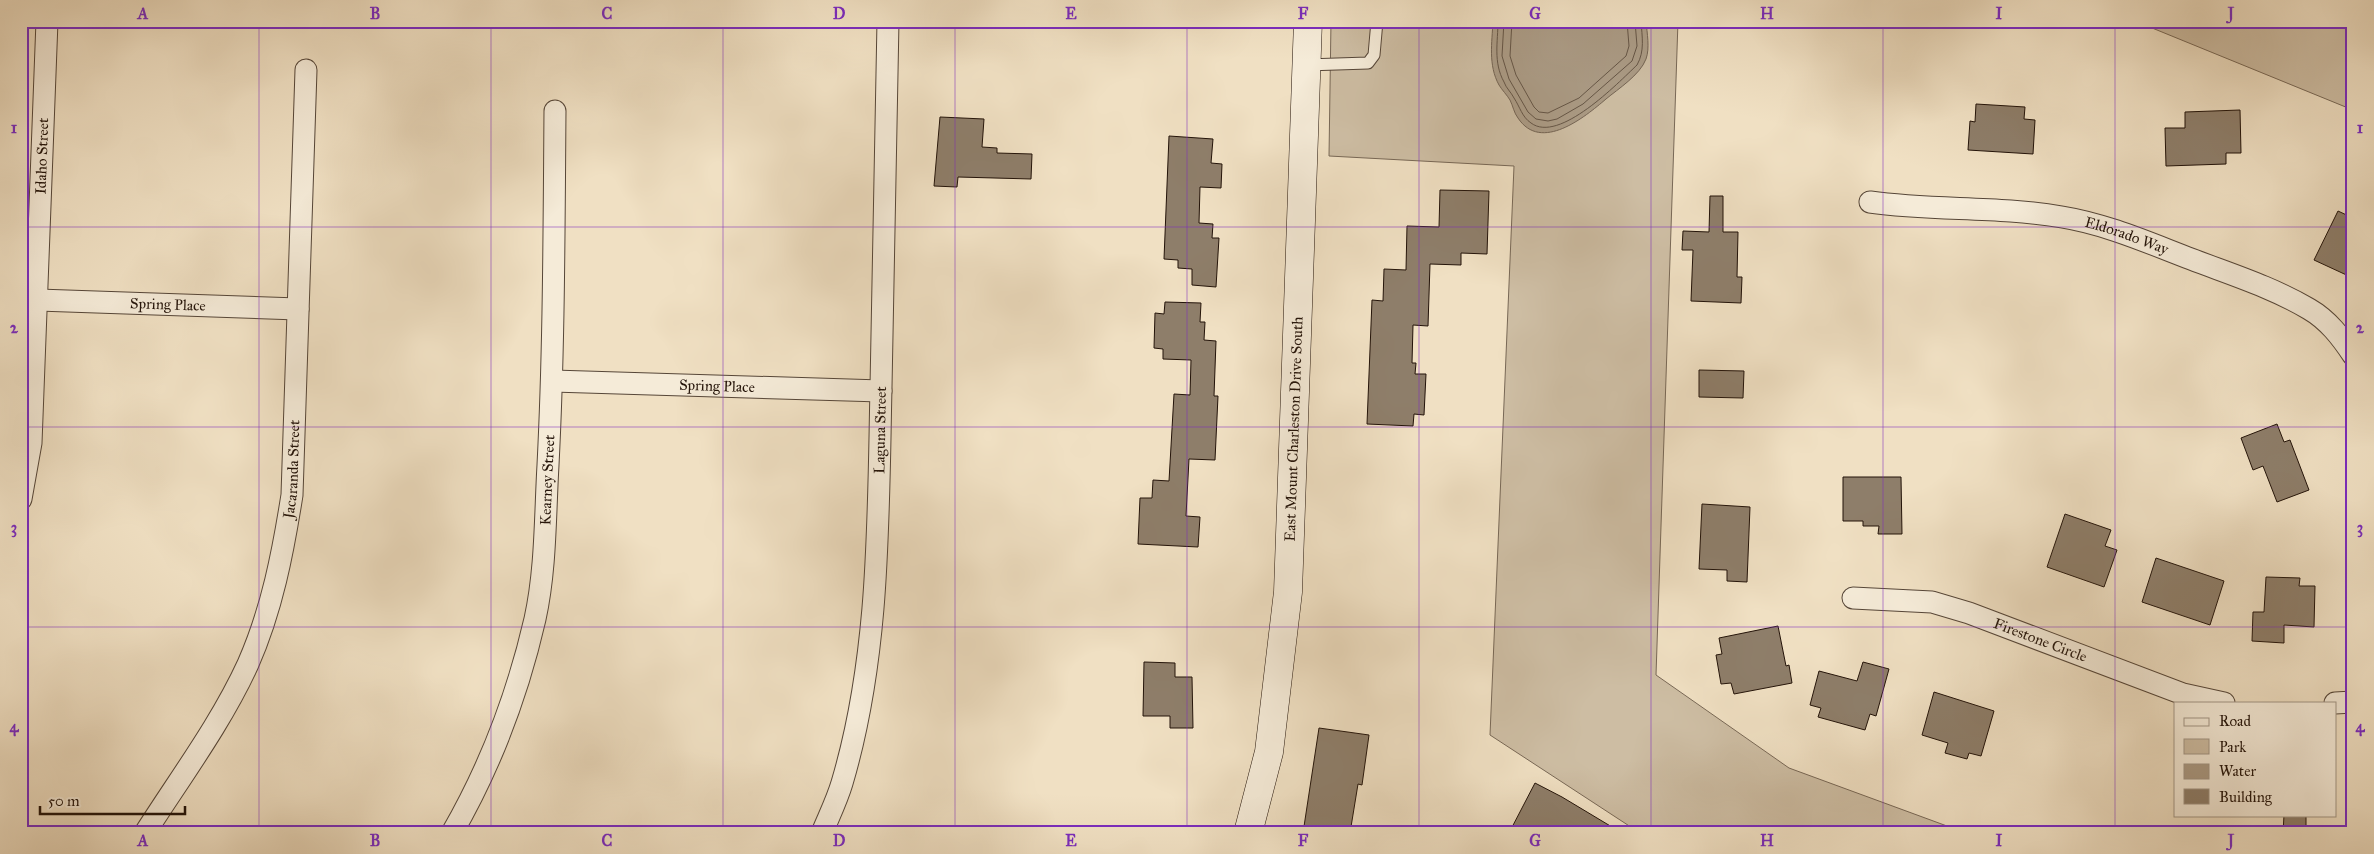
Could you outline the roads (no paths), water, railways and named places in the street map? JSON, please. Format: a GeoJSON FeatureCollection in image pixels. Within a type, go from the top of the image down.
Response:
{"type":"FeatureCollection","features":[{"type":"Feature","properties":{"kind":"street","name":"Idaho Street"},"geometry":{"type":"LineString","coordinates":[[21,499],[31,443],[38,300],[47,21]]}},
{"type":"Feature","properties":{"kind":"street","name":"Laguna Street"},"geometry":{"type":"LineString","coordinates":[[822,833],[841,784],[860,707],[869,646],[881,453],[880,392],[888,21]]}},
{"type":"Feature","properties":{"kind":"street","name":"East Mount Charleston Drive South"},"geometry":{"type":"LineString","coordinates":[[1248,833],[1269,752],[1288,592],[1308,21]]}},
{"type":"Feature","properties":{"kind":"street","name":"Jacaranda Street"},"geometry":{"type":"LineString","coordinates":[[145,833],[226,707],[248,664],[264,622],[281,564],[292,495],[306,70]]}},
{"type":"Feature","properties":{"kind":"street","name":"Kearney Street"},"geometry":{"type":"LineString","coordinates":[[452,833],[493,751],[518,680],[535,618],[543,555],[553,380],[555,111]]}},
{"type":"Feature","properties":{"kind":"street","name":"Eldorado Way"},"geometry":{"type":"LineString","coordinates":[[1870,202],[1895,205],[2006,209],[2063,217],[2110,228],[2265,287],[2309,309],[2340,336],[2353,355]]}},
{"type":"Feature","properties":{"kind":"street","name":"Spring Place"},"geometry":{"type":"LineString","coordinates":[[38,300],[298,309]]}},
{"type":"Feature","properties":{"kind":"street","name":"Spring Place"},"geometry":{"type":"LineString","coordinates":[[553,380],[880,392]]}},
{"type":"Feature","properties":{"kind":"street","name":"Firestone Circle"},"geometry":{"type":"LineString","coordinates":[[1852,598],[1932,602],[1960,610],[2183,694],[2219,702]]}},
{"type":"Feature","properties":{"kind":"street"},"geometry":{"type":"LineString","coordinates":[[2336,703],[2353,702]]}},
{"type":"Feature","properties":{"kind":"lane"},"geometry":{"type":"LineString","coordinates":[[1306,65],[1368,63],[1374,56],[1377,21]]}},
{"type":"Feature","properties":{"kind":"water"},"geometry":{"type":"Polygon","coordinates":[[[1493,21],[1646,21],[1647,55],[1643,65],[1634,76],[1587,114],[1563,128],[1550,132],[1538,132],[1528,128],[1518,118],[1510,100],[1499,85],[1492,62],[1493,21]]]}}]}
